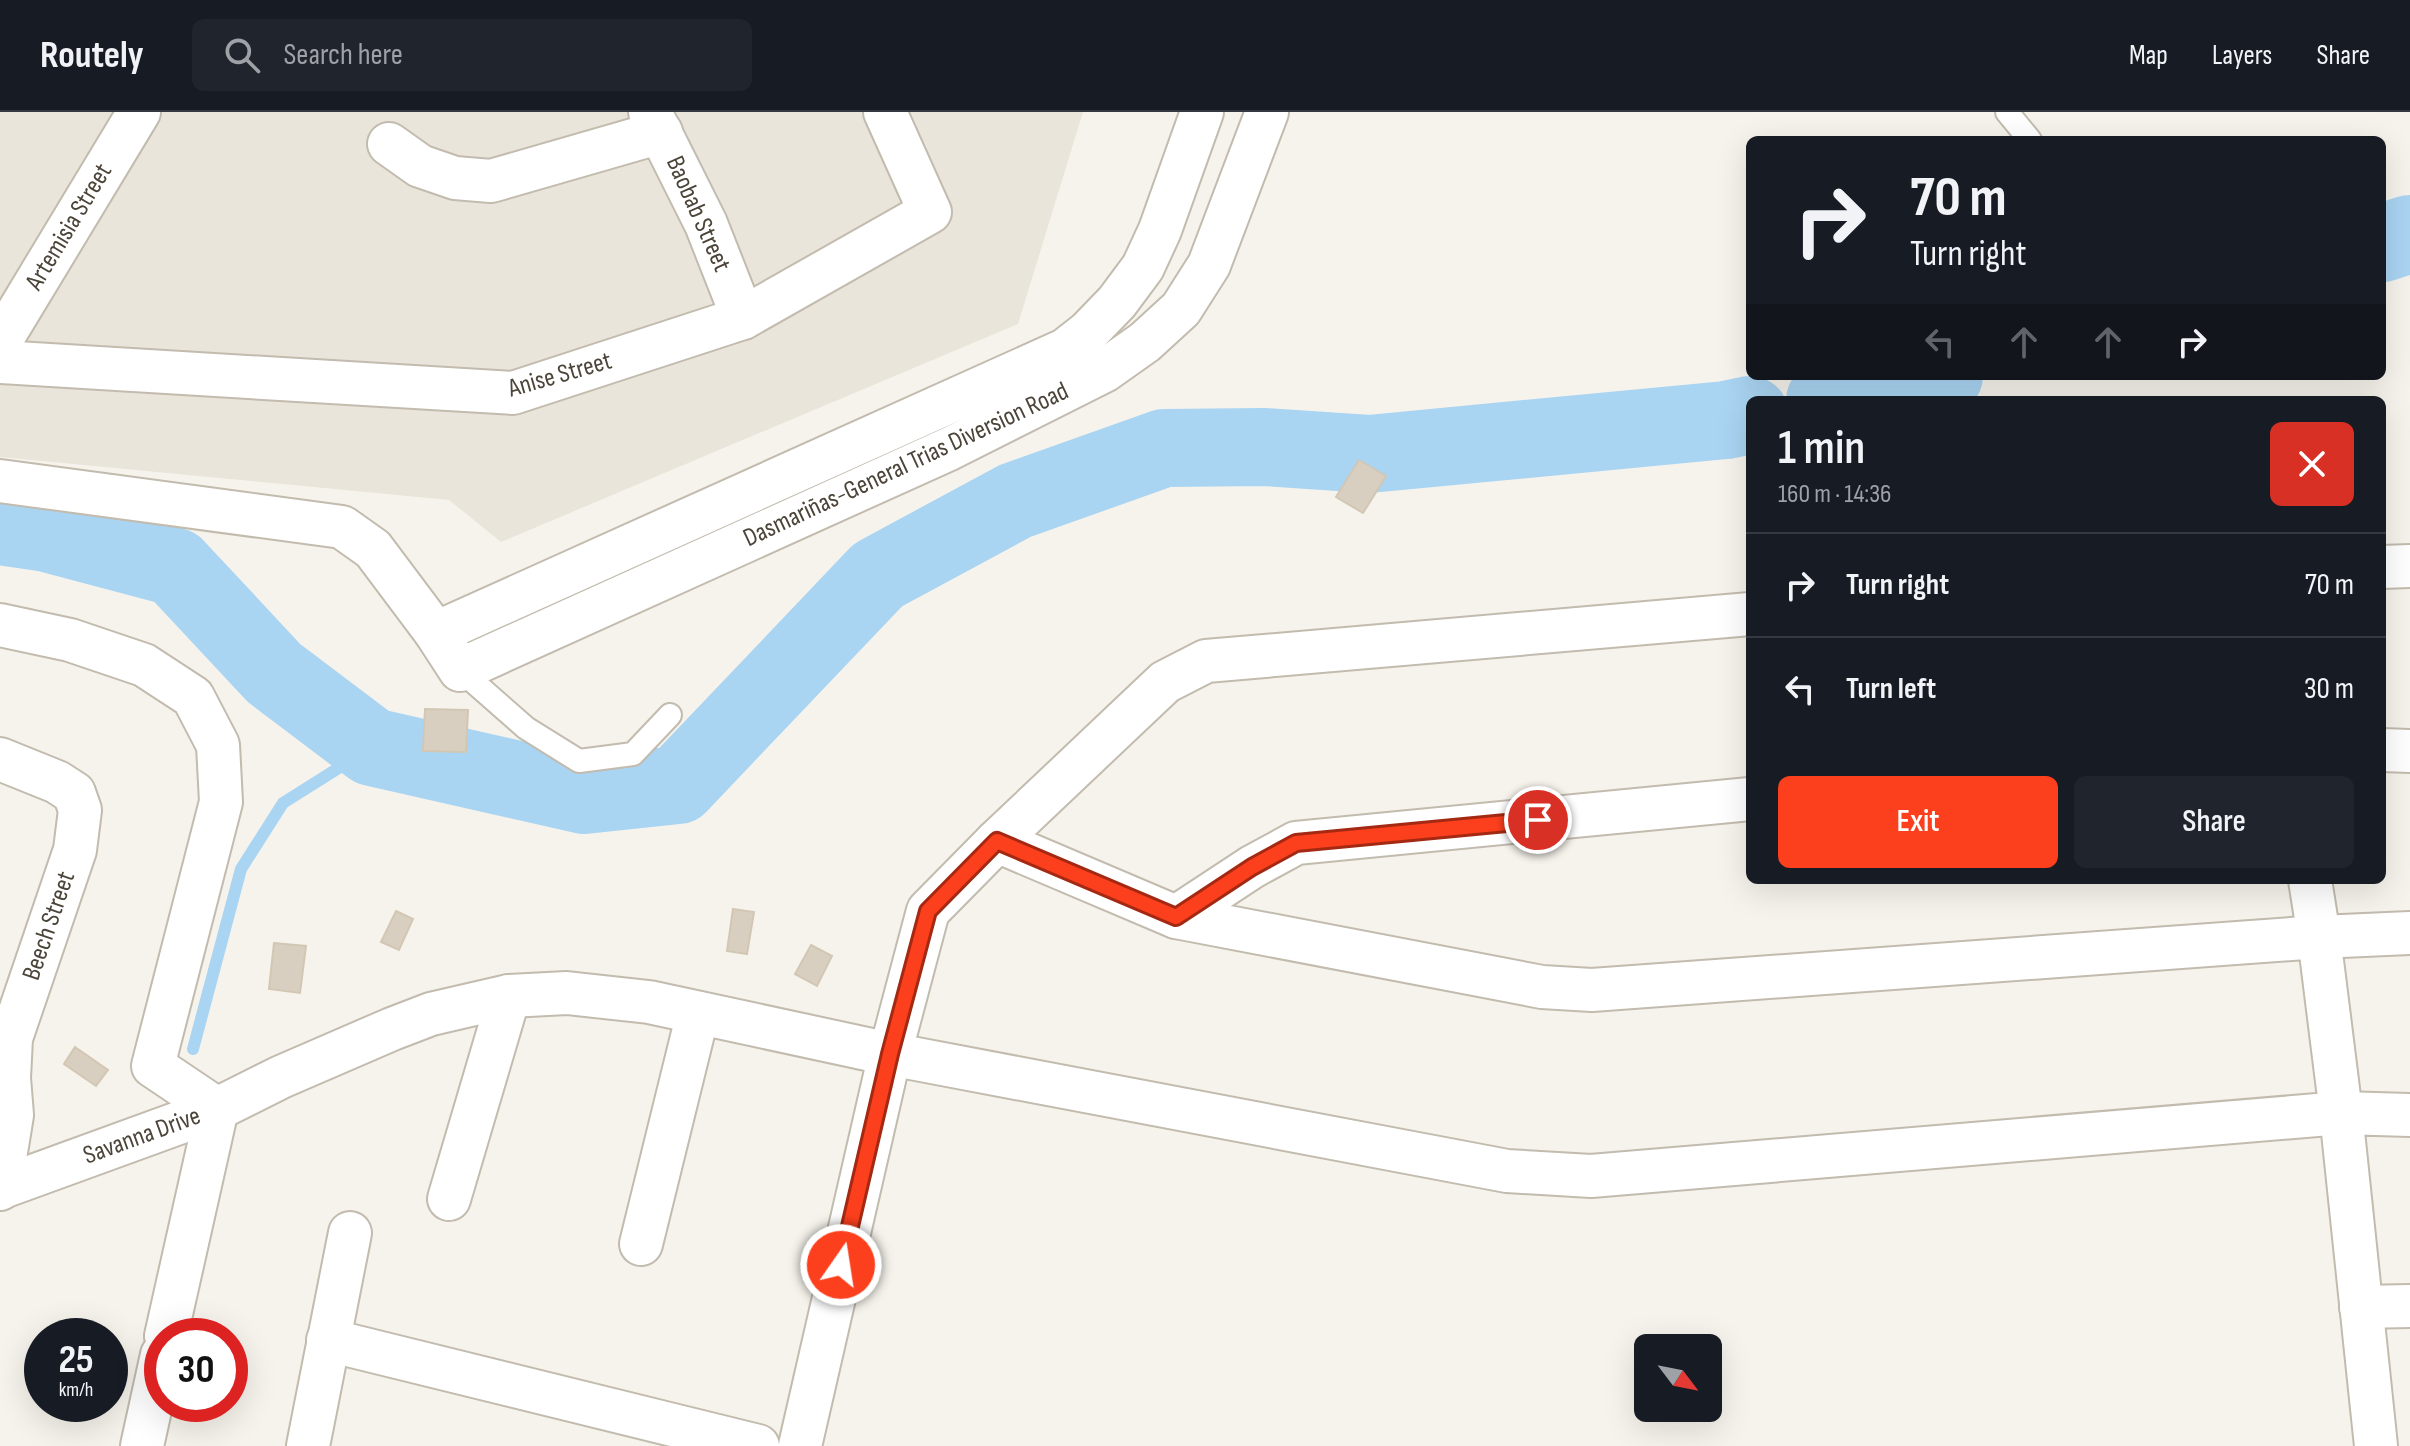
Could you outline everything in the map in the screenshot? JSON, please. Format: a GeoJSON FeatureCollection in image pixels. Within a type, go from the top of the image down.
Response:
{"type":"FeatureCollection","features":[{"type":"Feature","properties":{"kind":"street","name":"Artemisia Street"},"geometry":{"type":"LineString","coordinates":[[0,342],[139,112]]}},
{"type":"Feature","properties":{"kind":"street","name":"Anise Street"},"geometry":{"type":"LineString","coordinates":[[0,362],[513,393],[743,318],[930,212],[885,112]]}},
{"type":"Feature","properties":{"kind":"street","name":"Dasmariñas-General Trias Diversion Road"},"geometry":{"type":"LineString","coordinates":[[436,633],[1065,350],[1117,302],[1143,267],[1160,230],[1202,112]]}},
{"type":"Feature","properties":{"kind":"street","name":"Dasmariñas-General Trias Diversion Road"},"geometry":{"type":"LineString","coordinates":[[460,670],[949,449],[1104,371],[1145,342],[1181,309],[1209,265],[1267,112]]}},
{"type":"Feature","properties":{"kind":"street","name":"Baobab Street"},"geometry":{"type":"LineString","coordinates":[[655,122],[706,224],[743,318]]}},
{"type":"Feature","properties":{"kind":"street"},"geometry":{"type":"LineString","coordinates":[[389,144],[420,166],[455,178],[491,181],[655,122]]}},
{"type":"Feature","properties":{"kind":"street"},"geometry":{"type":"LineString","coordinates":[[0,481],[342,527],[373,549],[460,670]]}},
{"type":"Feature","properties":{"kind":"street"},"geometry":{"type":"LineString","coordinates":[[2386,567],[2410,566]]}},
{"type":"Feature","properties":{"kind":"street"},"geometry":{"type":"LineString","coordinates":[[800,1446],[890,1054],[928,911],[1165,682],[1206,661],[1746,614]]}},
{"type":"Feature","properties":{"kind":"street"},"geometry":{"type":"LineString","coordinates":[[0,625],[70,640],[144,665],[193,697],[218,745],[221,802],[153,1066],[217,1109],[170,1318]]}},
{"type":"Feature","properties":{"kind":"street"},"geometry":{"type":"LineString","coordinates":[[2386,750],[2410,751]]}},
{"type":"Feature","properties":{"kind":"street","name":"Beech Street"},"geometry":{"type":"LineString","coordinates":[[0,759],[57,782],[74,793],[80,810],[75,850],[11,1038],[9,1078],[12,1115],[0,1188]]}},
{"type":"Feature","properties":{"kind":"street"},"geometry":{"type":"LineString","coordinates":[[1176,917],[1252,867],[1296,843],[1746,799]]}},
{"type":"Feature","properties":{"kind":"street"},"geometry":{"type":"LineString","coordinates":[[997,841],[1176,917],[1542,987],[1592,990],[2410,933]]}},
{"type":"Feature","properties":{"kind":"street"},"geometry":{"type":"LineString","coordinates":[[2311,884],[2341,1113],[2376,1446]]}},
{"type":"Feature","properties":{"kind":"street","name":"Savanna Drive"},"geometry":{"type":"LineString","coordinates":[[0,1188],[217,1109],[281,1077],[431,1014],[509,996],[567,993],[611,996],[890,1054],[1507,1171],[1591,1176],[2341,1113],[2410,1115]]}},
{"type":"Feature","properties":{"kind":"street"},"geometry":{"type":"LineString","coordinates":[[449,1199],[509,996]]}},
{"type":"Feature","properties":{"kind":"street"},"geometry":{"type":"LineString","coordinates":[[641,1244],[698,1013]]}},
{"type":"Feature","properties":{"kind":"street"},"geometry":{"type":"LineString","coordinates":[[308,1446],[350,1233]]}},
{"type":"Feature","properties":{"kind":"street"},"geometry":{"type":"LineString","coordinates":[[2361,1307],[2410,1306]]}},
{"type":"Feature","properties":{"kind":"street"},"geometry":{"type":"LineString","coordinates":[[328,1340],[758,1446]]}},
{"type":"Feature","properties":{"kind":"street"},"geometry":{"type":"LineString","coordinates":[[142,1446],[147,1422]]}},
{"type":"Feature","properties":{"kind":"lane"},"geometry":{"type":"LineString","coordinates":[[2007,112],[2027,136]]}},
{"type":"Feature","properties":{"kind":"lane"},"geometry":{"type":"LineString","coordinates":[[460,670],[526,728],[579,761],[633,754],[670,715]]}},
{"type":"Feature","properties":{"kind":"shaded area"},"geometry":{"type":"Polygon","coordinates":[[[0,112],[1083,112],[1018,324],[501,542],[449,500],[0,457],[0,112]]]}},
{"type":"Feature","properties":{"kind":"building"},"geometry":{"type":"Polygon","coordinates":[[[1359,460],[1386,476],[1363,513],[1336,497],[1359,460]]]}},
{"type":"Feature","properties":{"kind":"building"},"geometry":{"type":"Polygon","coordinates":[[[425,709],[468,710],[466,752],[423,751],[425,709]]]}},
{"type":"Feature","properties":{"kind":"building"},"geometry":{"type":"Polygon","coordinates":[[[733,909],[754,912],[747,954],[727,951],[733,909]]]}},
{"type":"Feature","properties":{"kind":"building"},"geometry":{"type":"Polygon","coordinates":[[[396,911],[413,919],[399,950],[381,942],[396,911]]]}},
{"type":"Feature","properties":{"kind":"building"},"geometry":{"type":"Polygon","coordinates":[[[274,943],[306,946],[300,993],[269,989],[274,943]]]}},
{"type":"Feature","properties":{"kind":"building"},"geometry":{"type":"Polygon","coordinates":[[[811,945],[832,956],[817,986],[795,974],[811,945]]]}},
{"type":"Feature","properties":{"kind":"building"},"geometry":{"type":"Polygon","coordinates":[[[75,1047],[108,1070],[96,1086],[64,1064],[75,1047]]]}},
{"type":"Feature","properties":{"kind":"waterway"},"geometry":{"type":"LineString","coordinates":[[2386,242],[2410,234]]}},
{"type":"Feature","properties":{"kind":"waterway"},"geometry":{"type":"LineString","coordinates":[[1845,396],[1924,380]]}},
{"type":"Feature","properties":{"kind":"waterway"},"geometry":{"type":"LineString","coordinates":[[0,526],[47,533],[175,567],[274,673],[372,747],[584,795],[678,785],[878,575],[1015,501],[1164,448],[1264,447],[1369,454],[1746,416]]}},
{"type":"Feature","properties":{"kind":"waterway"},"geometry":{"type":"LineString","coordinates":[[193,1049],[241,869],[283,803],[372,747]]}},
{"type":"Feature","properties":{"kind":"route"},"geometry":{"type":"LineString","coordinates":[[841,1265],[890,1054],[928,911],[997,841],[1176,917],[1252,867],[1296,843],[1538,820]]}}]}
